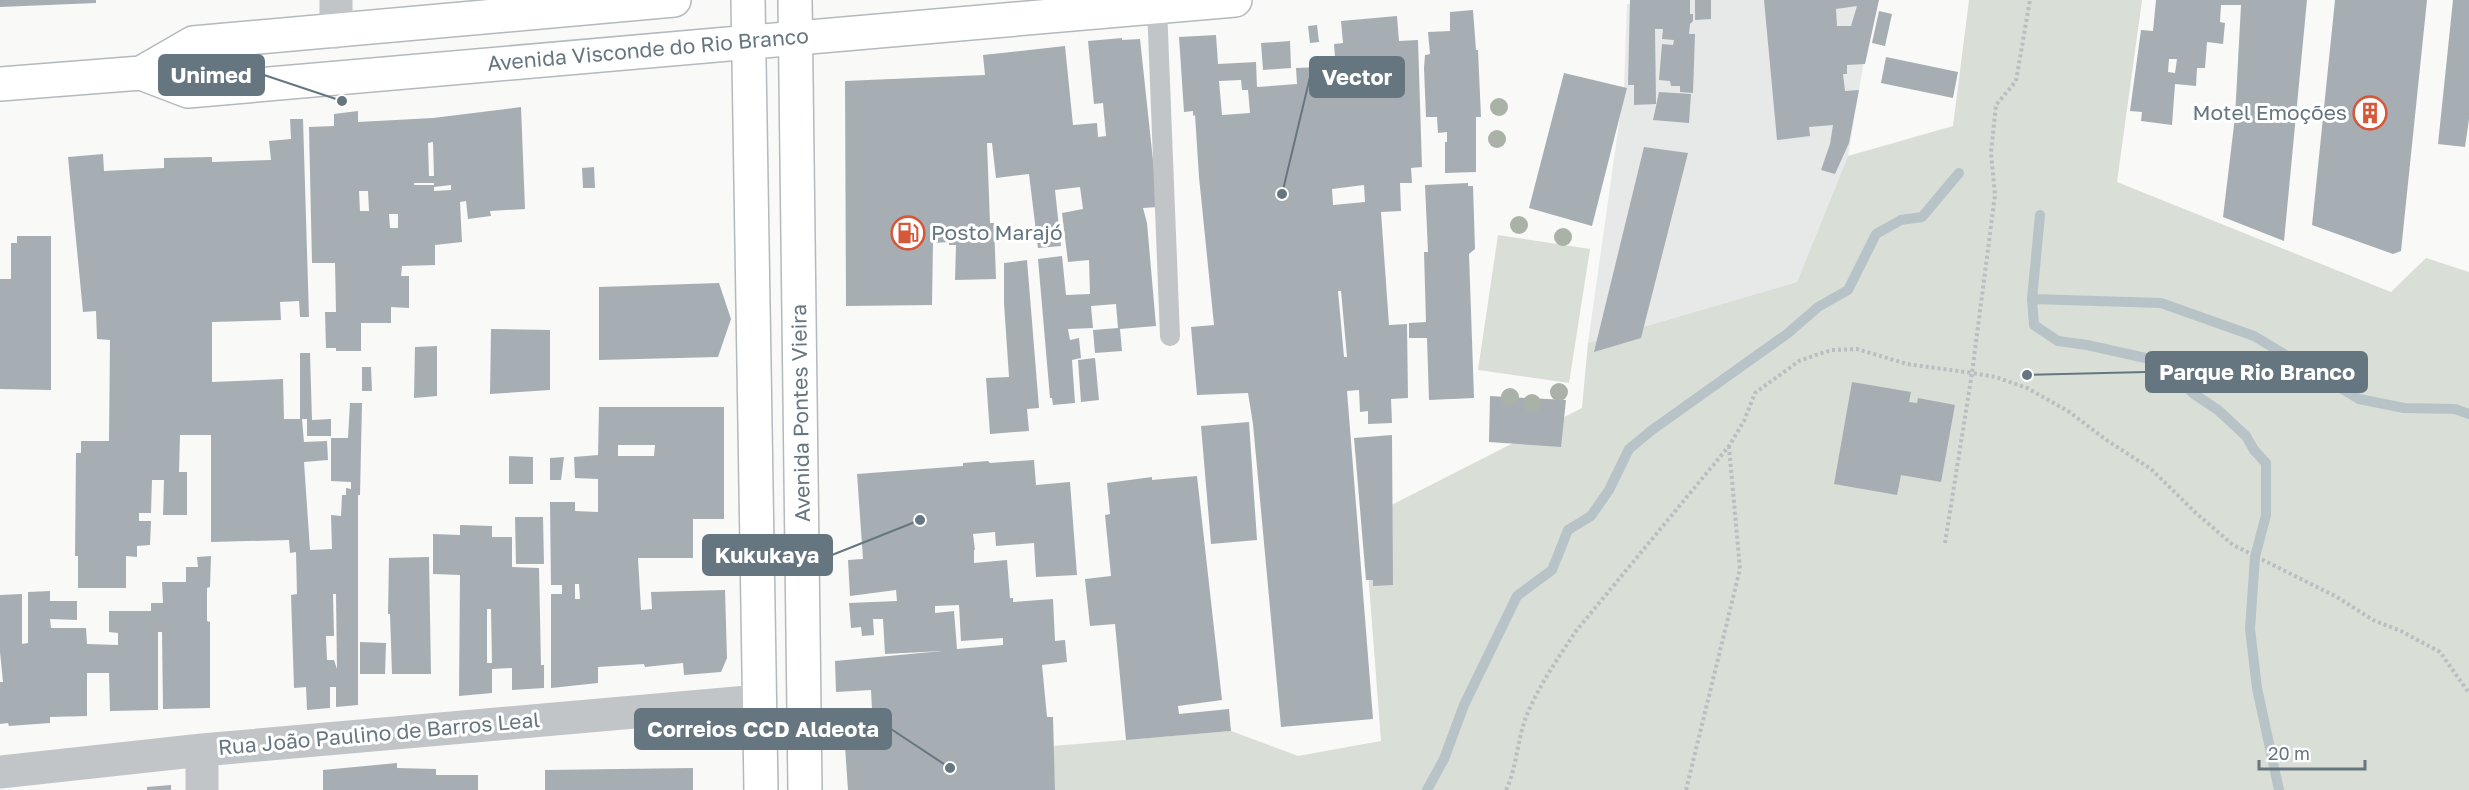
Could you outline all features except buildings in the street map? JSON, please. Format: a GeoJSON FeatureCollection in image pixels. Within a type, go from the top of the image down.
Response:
{"type":"FeatureCollection","features":[{"type":"Feature","properties":{"kind":"main road","name":"Avenida Visconde do Rio Branco"},"geometry":{"type":"LineString","coordinates":[[141,73],[193,43],[336,16],[674,0]]}},
{"type":"Feature","properties":{"kind":"main road"},"geometry":{"type":"LineString","coordinates":[[748,0],[760,790]]}},
{"type":"Feature","properties":{"kind":"main road","name":"Avenida Pontes Vieira"},"geometry":{"type":"LineString","coordinates":[[795,0],[805,790]]}},
{"type":"Feature","properties":{"kind":"main road","name":"Avenida Visconde do Rio Branco"},"geometry":{"type":"LineString","coordinates":[[0,84],[141,73],[188,91],[1235,0]]}},
{"type":"Feature","properties":{"kind":"street","name":"Rua João Paulino de Barros Leal"},"geometry":{"type":"LineString","coordinates":[[0,772],[202,750],[759,701]]}},
{"type":"Feature","properties":{"kind":"street"},"geometry":{"type":"LineString","coordinates":[[202,750],[202,790]]}},
{"type":"Feature","properties":{"kind":"lane"},"geometry":{"type":"LineString","coordinates":[[1157,7],[1170,336]]}},
{"type":"Feature","properties":{"kind":"path"},"geometry":{"type":"LineString","coordinates":[[1945,543],[1981,313],[1995,195],[1991,152],[1995,105],[2016,81],[2030,0]]}},
{"type":"Feature","properties":{"kind":"path"},"geometry":{"type":"LineString","coordinates":[[1506,790],[1512,779],[1526,717],[1558,658],[1576,631],[1729,446],[1755,393],[1798,362],[1832,350],[1857,349],[1907,364],[1996,377],[2028,388],[2068,411],[2104,439],[2151,470],[2233,545],[2337,597],[2373,620],[2410,635],[2440,652],[2469,693]]}},
{"type":"Feature","properties":{"kind":"path"},"geometry":{"type":"LineString","coordinates":[[1686,790],[1740,569],[1729,446]]}},
{"type":"Feature","properties":{"kind":"shaded area"},"geometry":{"type":"Polygon","coordinates":[[[1679,0],[1874,0],[1848,156],[1797,282],[1588,343],[1624,88],[1627,4],[1679,0]]]}},
{"type":"Feature","properties":{"kind":"shaded area"},"geometry":{"type":"Polygon","coordinates":[[[1969,0],[2142,0],[2117,182],[2391,292],[2426,258],[2469,272],[2469,790],[1055,790],[1053,746],[1231,731],[1298,756],[1381,741],[1364,519],[1582,408],[1588,343],[1797,282],[1848,156],[1953,126],[1969,0]]]}},
{"type":"Feature","properties":{"kind":"shaded area"},"geometry":{"type":"Polygon","coordinates":[[[1498,235],[1590,249],[1569,383],[1478,370],[1498,235]]]}},
{"type":"Feature","properties":{"kind":"waterway"},"geometry":{"type":"LineString","coordinates":[[1427,790],[1444,759],[1464,705],[1517,596],[1552,570],[1568,530],[1591,516],[1609,490],[1629,449],[1652,430],[1787,334],[1818,307],[1848,290],[1876,234],[1901,220],[1922,217],[1959,173]]}},
{"type":"Feature","properties":{"kind":"waterway"},"geometry":{"type":"LineString","coordinates":[[2040,215],[2032,299],[2034,325],[2058,341],[2159,361],[2194,394],[2218,410],[2246,436],[2254,450],[2266,463],[2266,515],[2255,557],[2250,629],[2257,688],[2279,790]]}},
{"type":"Feature","properties":{"kind":"waterway"},"geometry":{"type":"LineString","coordinates":[[2032,299],[2161,303],[2254,336],[2359,399],[2404,408],[2455,409],[2469,414]]}},
{"type":"Feature","properties":{"kind":"place","name":"Unimed"},"geometry":{"type":"Point","coordinates":[342,101]}},
{"type":"Feature","properties":{"kind":"place","name":"Motel Emoções"},"geometry":{"type":"Point","coordinates":[2370,113]}},
{"type":"Feature","properties":{"kind":"place","name":"Vector"},"geometry":{"type":"Point","coordinates":[1282,194]}},
{"type":"Feature","properties":{"kind":"place","name":"Posto Marajó"},"geometry":{"type":"Point","coordinates":[908,233]}},
{"type":"Feature","properties":{"kind":"place","name":"Parque Rio Branco"},"geometry":{"type":"Point","coordinates":[2027,375]}},
{"type":"Feature","properties":{"kind":"place","name":"Kukukaya"},"geometry":{"type":"Point","coordinates":[920,520]}},
{"type":"Feature","properties":{"kind":"place","name":"Correios CCD Aldeota"},"geometry":{"type":"Point","coordinates":[950,768]}}]}
